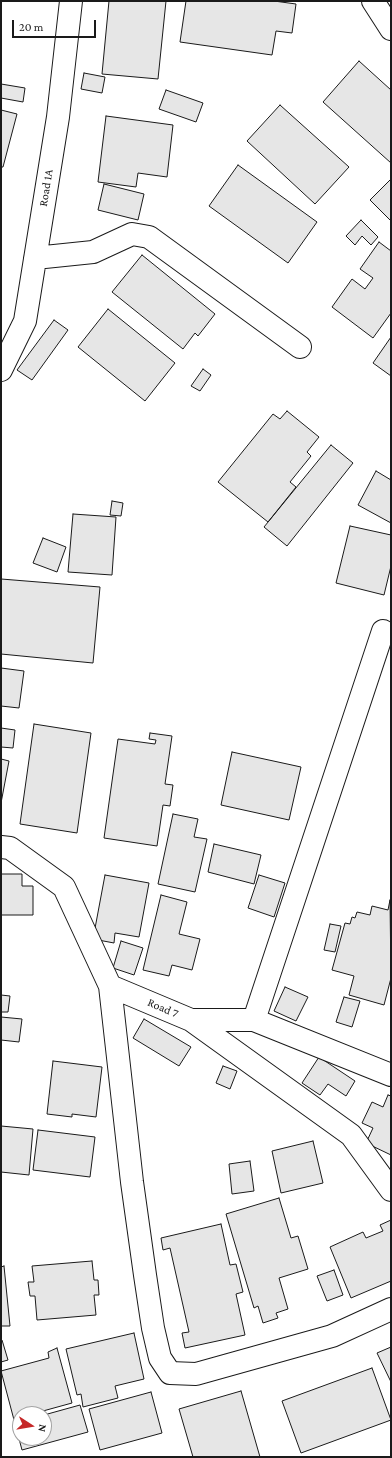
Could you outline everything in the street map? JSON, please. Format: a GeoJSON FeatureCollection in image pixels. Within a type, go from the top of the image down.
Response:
{"type":"FeatureCollection","features":[{"type":"Feature","properties":{"kind":"street","name":"Road 1A"},"geometry":{"type":"LineString","coordinates":[[1,370],[25,321],[58,117],[71,1]]}},
{"type":"Feature","properties":{"kind":"street"},"geometry":{"type":"LineString","coordinates":[[372,1],[391,29]]}},
{"type":"Feature","properties":{"kind":"street"},"geometry":{"type":"LineString","coordinates":[[35,258],[93,252],[132,234],[149,237],[300,347]]}},
{"type":"Feature","properties":{"kind":"street"},"geometry":{"type":"LineString","coordinates":[[254,1020],[383,631]]}},
{"type":"Feature","properties":{"kind":"street"},"geometry":{"type":"LineString","coordinates":[[1,847],[10,848],[64,887],[110,986],[132,1182],[146,1283],[153,1328],[160,1358],[170,1373],[196,1374],[332,1336],[391,1309]]}},
{"type":"Feature","properties":{"kind":"street","name":"Road 7"},"geometry":{"type":"LineString","coordinates":[[110,986],[191,1020],[254,1020],[391,1075]]}},
{"type":"Feature","properties":{"kind":"street"},"geometry":{"type":"LineString","coordinates":[[191,1020],[352,1135],[391,1190]]}},
{"type":"Feature","properties":{"kind":"building"},"geometry":{"type":"Polygon","coordinates":[[[109,1],[166,1],[158,79],[102,74],[109,1]]]}},
{"type":"Feature","properties":{"kind":"building"},"geometry":{"type":"Polygon","coordinates":[[[186,1],[274,1],[296,4],[292,33],[276,31],[272,55],[180,42],[186,1]]]}},
{"type":"Feature","properties":{"kind":"building"},"geometry":{"type":"Polygon","coordinates":[[[359,61],[391,90],[391,163],[323,102],[359,61]]]}},
{"type":"Feature","properties":{"kind":"building"},"geometry":{"type":"Polygon","coordinates":[[[84,73],[105,77],[102,93],[81,89],[84,73]]]}},
{"type":"Feature","properties":{"kind":"building"},"geometry":{"type":"Polygon","coordinates":[[[1,84],[25,88],[23,102],[1,98],[1,84]]]}},
{"type":"Feature","properties":{"kind":"building"},"geometry":{"type":"Polygon","coordinates":[[[166,90],[203,103],[196,122],[159,109],[166,90]]]}},
{"type":"Feature","properties":{"kind":"building"},"geometry":{"type":"Polygon","coordinates":[[[280,105],[349,167],[315,204],[247,141],[280,105]]]}},
{"type":"Feature","properties":{"kind":"building"},"geometry":{"type":"Polygon","coordinates":[[[1,110],[17,114],[3,167],[1,167],[1,110]]]}},
{"type":"Feature","properties":{"kind":"building"},"geometry":{"type":"Polygon","coordinates":[[[106,116],[173,125],[167,177],[138,173],[136,187],[98,182],[106,116]]]}},
{"type":"Feature","properties":{"kind":"building"},"geometry":{"type":"Polygon","coordinates":[[[238,165],[317,222],[288,263],[209,206],[238,165]]]}},
{"type":"Feature","properties":{"kind":"building"},"geometry":{"type":"Polygon","coordinates":[[[391,179],[391,221],[370,200],[391,179]]]}},
{"type":"Feature","properties":{"kind":"building"},"geometry":{"type":"Polygon","coordinates":[[[104,184],[144,194],[138,220],[98,210],[104,184]]]}},
{"type":"Feature","properties":{"kind":"building"},"geometry":{"type":"Polygon","coordinates":[[[361,220],[378,237],[371,245],[362,236],[355,245],[346,236],[361,220]]]}},
{"type":"Feature","properties":{"kind":"building"},"geometry":{"type":"Polygon","coordinates":[[[379,242],[391,251],[391,313],[373,338],[332,307],[352,279],[365,289],[373,278],[360,269],[379,242]]]}},
{"type":"Feature","properties":{"kind":"building"},"geometry":{"type":"Polygon","coordinates":[[[142,255],[215,314],[198,336],[195,333],[183,349],[112,292],[142,255]]]}},
{"type":"Feature","properties":{"kind":"building"},"geometry":{"type":"Polygon","coordinates":[[[108,309],[175,363],[145,401],[78,347],[108,309]]]}},
{"type":"Feature","properties":{"kind":"building"},"geometry":{"type":"Polygon","coordinates":[[[54,320],[68,330],[32,380],[17,370],[54,320]]]}},
{"type":"Feature","properties":{"kind":"building"},"geometry":{"type":"Polygon","coordinates":[[[391,337],[391,376],[373,363],[391,337]]]}},
{"type":"Feature","properties":{"kind":"building"},"geometry":{"type":"Polygon","coordinates":[[[203,369],[211,375],[200,391],[191,386],[203,369]]]}},
{"type":"Feature","properties":{"kind":"building"},"geometry":{"type":"Polygon","coordinates":[[[287,411],[319,437],[307,452],[311,456],[290,482],[296,487],[268,522],[218,482],[273,414],[280,419],[287,411]]]}},
{"type":"Feature","properties":{"kind":"building"},"geometry":{"type":"Polygon","coordinates":[[[331,445],[353,463],[287,546],[264,527],[331,445]]]}},
{"type":"Feature","properties":{"kind":"building"},"geometry":{"type":"Polygon","coordinates":[[[376,471],[391,480],[391,523],[358,505],[376,471]]]}},
{"type":"Feature","properties":{"kind":"building"},"geometry":{"type":"Polygon","coordinates":[[[112,501],[123,503],[121,516],[110,515],[112,501]]]}},
{"type":"Feature","properties":{"kind":"building"},"geometry":{"type":"Polygon","coordinates":[[[73,514],[116,517],[112,575],[68,572],[73,514]]]}},
{"type":"Feature","properties":{"kind":"building"},"geometry":{"type":"Polygon","coordinates":[[[350,526],[391,535],[391,566],[384,595],[336,583],[350,526]]]}},
{"type":"Feature","properties":{"kind":"building"},"geometry":{"type":"Polygon","coordinates":[[[43,538],[66,547],[57,572],[33,563],[43,538]]]}},
{"type":"Feature","properties":{"kind":"building"},"geometry":{"type":"Polygon","coordinates":[[[1,579],[100,587],[93,663],[1,654],[1,579]]]}},
{"type":"Feature","properties":{"kind":"building"},"geometry":{"type":"Polygon","coordinates":[[[1,668],[24,671],[19,708],[1,706],[1,668]]]}},
{"type":"Feature","properties":{"kind":"building"},"geometry":{"type":"Polygon","coordinates":[[[34,724],[91,733],[77,833],[20,824],[34,724]]]}},
{"type":"Feature","properties":{"kind":"building"},"geometry":{"type":"Polygon","coordinates":[[[1,728],[15,730],[13,748],[1,747],[1,728]]]}},
{"type":"Feature","properties":{"kind":"building"},"geometry":{"type":"Polygon","coordinates":[[[150,733],[172,736],[165,784],[173,785],[170,806],[163,805],[157,846],[104,838],[118,739],[155,744],[156,740],[149,739],[150,733]]]}},
{"type":"Feature","properties":{"kind":"building"},"geometry":{"type":"Polygon","coordinates":[[[232,752],[301,767],[289,820],[221,805],[232,752]]]}},
{"type":"Feature","properties":{"kind":"building"},"geometry":{"type":"Polygon","coordinates":[[[1,759],[9,761],[1,803],[1,759]]]}},
{"type":"Feature","properties":{"kind":"building"},"geometry":{"type":"Polygon","coordinates":[[[173,814],[198,819],[194,837],[207,839],[195,892],[158,884],[173,814]]]}},
{"type":"Feature","properties":{"kind":"building"},"geometry":{"type":"Polygon","coordinates":[[[214,844],[261,855],[254,884],[208,872],[214,844]]]}},
{"type":"Feature","properties":{"kind":"building"},"geometry":{"type":"Polygon","coordinates":[[[1,874],[22,874],[22,886],[33,886],[33,915],[1,915],[1,874]]]}},
{"type":"Feature","properties":{"kind":"building"},"geometry":{"type":"Polygon","coordinates":[[[105,875],[149,883],[139,937],[115,933],[114,943],[93,939],[105,875]]]}},
{"type":"Feature","properties":{"kind":"building"},"geometry":{"type":"Polygon","coordinates":[[[259,875],[285,883],[274,917],[248,908],[259,875]]]}},
{"type":"Feature","properties":{"kind":"building"},"geometry":{"type":"Polygon","coordinates":[[[161,895],[187,902],[179,934],[200,939],[192,970],[172,965],[169,976],[143,970],[161,895]]]}},
{"type":"Feature","properties":{"kind":"building"},"geometry":{"type":"Polygon","coordinates":[[[390,900],[391,978],[384,1005],[349,995],[354,976],[332,970],[345,923],[350,924],[352,917],[355,918],[357,912],[370,915],[372,906],[388,910],[390,900]]]}},
{"type":"Feature","properties":{"kind":"building"},"geometry":{"type":"Polygon","coordinates":[[[330,924],[341,926],[335,952],[324,950],[330,924]]]}},
{"type":"Feature","properties":{"kind":"building"},"geometry":{"type":"Polygon","coordinates":[[[121,941],[143,948],[134,975],[113,968],[121,941]]]}},
{"type":"Feature","properties":{"kind":"building"},"geometry":{"type":"Polygon","coordinates":[[[285,987],[308,997],[296,1021],[274,1011],[285,987]]]}},
{"type":"Feature","properties":{"kind":"building"},"geometry":{"type":"Polygon","coordinates":[[[1,995],[10,996],[8,1012],[1,1012],[1,995]]]}},
{"type":"Feature","properties":{"kind":"building"},"geometry":{"type":"Polygon","coordinates":[[[344,997],[360,1001],[352,1027],[336,1022],[344,997]]]}},
{"type":"Feature","properties":{"kind":"building"},"geometry":{"type":"Polygon","coordinates":[[[1,1017],[22,1019],[19,1042],[1,1040],[1,1017]]]}},
{"type":"Feature","properties":{"kind":"building"},"geometry":{"type":"Polygon","coordinates":[[[144,1019],[191,1047],[179,1066],[133,1038],[144,1019]]]}},
{"type":"Feature","properties":{"kind":"building"},"geometry":{"type":"Polygon","coordinates":[[[319,1057],[355,1081],[346,1096],[328,1084],[320,1095],[302,1083],[319,1057]]]}},
{"type":"Feature","properties":{"kind":"building"},"geometry":{"type":"Polygon","coordinates":[[[53,1061],[102,1067],[96,1117],[72,1114],[72,1117],[47,1114],[53,1061]]]}},
{"type":"Feature","properties":{"kind":"building"},"geometry":{"type":"Polygon","coordinates":[[[223,1066],[237,1071],[230,1089],[216,1083],[223,1066]]]}},
{"type":"Feature","properties":{"kind":"building"},"geometry":{"type":"Polygon","coordinates":[[[388,1095],[391,1096],[391,1155],[366,1143],[373,1128],[362,1123],[372,1102],[383,1107],[388,1095]]]}},
{"type":"Feature","properties":{"kind":"building"},"geometry":{"type":"Polygon","coordinates":[[[1,1126],[33,1129],[29,1175],[1,1172],[1,1126]]]}},
{"type":"Feature","properties":{"kind":"building"},"geometry":{"type":"Polygon","coordinates":[[[38,1130],[95,1137],[90,1177],[33,1170],[38,1130]]]}},
{"type":"Feature","properties":{"kind":"building"},"geometry":{"type":"Polygon","coordinates":[[[313,1141],[323,1183],[281,1193],[272,1151],[313,1141]]]}},
{"type":"Feature","properties":{"kind":"building"},"geometry":{"type":"Polygon","coordinates":[[[250,1161],[254,1191],[232,1194],[229,1164],[250,1161]]]}},
{"type":"Feature","properties":{"kind":"building"},"geometry":{"type":"Polygon","coordinates":[[[279,1198],[291,1238],[298,1236],[308,1269],[279,1278],[288,1309],[276,1313],[278,1318],[263,1323],[258,1306],[254,1308],[226,1214],[279,1198]]]}},
{"type":"Feature","properties":{"kind":"building"},"geometry":{"type":"Polygon","coordinates":[[[391,1220],[391,1281],[351,1298],[330,1247],[363,1232],[366,1238],[383,1231],[380,1225],[391,1220]]]}},
{"type":"Feature","properties":{"kind":"building"},"geometry":{"type":"Polygon","coordinates":[[[221,1224],[230,1265],[236,1264],[243,1292],[236,1294],[245,1335],[185,1348],[182,1333],[189,1332],[170,1248],[163,1250],[161,1238],[221,1224]]]}},
{"type":"Feature","properties":{"kind":"building"},"geometry":{"type":"Polygon","coordinates":[[[92,1261],[94,1280],[98,1280],[99,1295],[94,1295],[96,1315],[37,1320],[35,1296],[30,1296],[28,1282],[34,1282],[32,1266],[92,1261]]]}},
{"type":"Feature","properties":{"kind":"building"},"geometry":{"type":"Polygon","coordinates":[[[4,1266],[10,1326],[1,1326],[1,1267],[4,1266]]]}},
{"type":"Feature","properties":{"kind":"building"},"geometry":{"type":"Polygon","coordinates":[[[334,1270],[343,1295],[327,1301],[317,1276],[334,1270]]]}},
{"type":"Feature","properties":{"kind":"building"},"geometry":{"type":"Polygon","coordinates":[[[134,1333],[144,1379],[115,1386],[118,1398],[83,1407],[81,1394],[77,1395],[66,1349],[134,1333]]]}},
{"type":"Feature","properties":{"kind":"building"},"geometry":{"type":"Polygon","coordinates":[[[1,1340],[8,1360],[1,1362],[1,1340]]]}},
{"type":"Feature","properties":{"kind":"building"},"geometry":{"type":"Polygon","coordinates":[[[391,1347],[391,1382],[377,1353],[391,1347]]]}},
{"type":"Feature","properties":{"kind":"building"},"geometry":{"type":"Polygon","coordinates":[[[57,1348],[72,1403],[52,1408],[52,1406],[12,1406],[12,1412],[1,1371],[49,1358],[48,1352],[57,1348]]]}},
{"type":"Feature","properties":{"kind":"building"},"geometry":{"type":"Polygon","coordinates":[[[372,1368],[391,1420],[301,1453],[282,1401],[372,1368]]]}},
{"type":"Feature","properties":{"kind":"building"},"geometry":{"type":"Polygon","coordinates":[[[241,1391],[260,1457],[193,1457],[179,1409],[241,1391]]]}},
{"type":"Feature","properties":{"kind":"building"},"geometry":{"type":"Polygon","coordinates":[[[151,1392],[162,1433],[100,1450],[89,1409],[151,1392]]]}},
{"type":"Feature","properties":{"kind":"building"},"geometry":{"type":"Polygon","coordinates":[[[80,1405],[88,1432],[52,1442],[52,1413],[80,1405]]]}},
{"type":"Feature","properties":{"kind":"building"},"geometry":{"type":"Polygon","coordinates":[[[21,1446],[37,1446],[22,1450],[21,1446]]]}}]}
